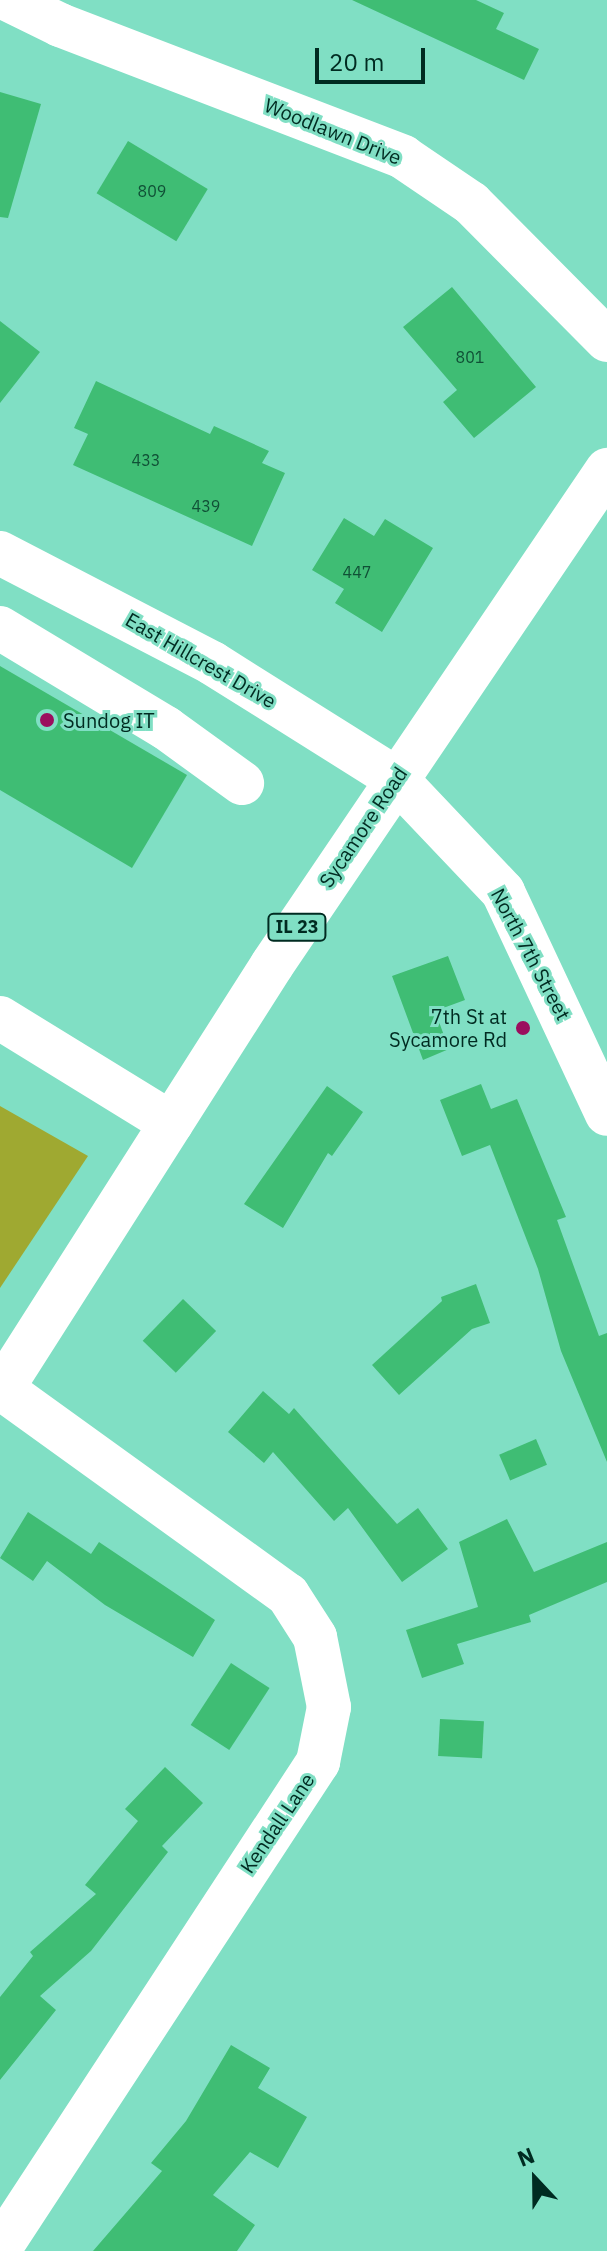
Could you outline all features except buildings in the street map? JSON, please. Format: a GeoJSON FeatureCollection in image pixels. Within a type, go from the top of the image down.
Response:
{"type":"FeatureCollection","features":[{"type":"Feature","properties":{"kind":"street","name":"Woodlawn Drive"},"geometry":{"type":"LineString","coordinates":[[9,0],[60,25],[403,157],[471,203],[607,340]]}},
{"type":"Feature","properties":{"kind":"street","name":"Sycamore Road"},"geometry":{"type":"LineString","coordinates":[[1,1390],[395,778],[607,470]]}},
{"type":"Feature","properties":{"kind":"street","name":"East Hillcrest Drive"},"geometry":{"type":"LineString","coordinates":[[0,553],[212,663],[395,778]]}},
{"type":"Feature","properties":{"kind":"street"},"geometry":{"type":"LineString","coordinates":[[0,628],[166,728],[242,783]]}},
{"type":"Feature","properties":{"kind":"street","name":"North 7th Street"},"geometry":{"type":"LineString","coordinates":[[395,778],[503,892],[607,1114]]}},
{"type":"Feature","properties":{"kind":"street"},"geometry":{"type":"LineString","coordinates":[[0,1018],[171,1123]]}},
{"type":"Feature","properties":{"kind":"street","name":"Kendall Lane"},"geometry":{"type":"LineString","coordinates":[[0,2248],[318,1762],[329,1707],[315,1637],[288,1595],[1,1390]]}},
{"type":"Feature","properties":{"kind":"green space"},"geometry":{"type":"Polygon","coordinates":[[[0,1106],[88,1156],[0,1288],[0,1106]]]}},
{"type":"Feature","properties":{"kind":"place","name":"Sundog IT"},"geometry":{"type":"Point","coordinates":[47,720]}},
{"type":"Feature","properties":{"kind":"place","name":"7th St at Sycamore Rd"},"geometry":{"type":"Point","coordinates":[523,1028]}}]}
